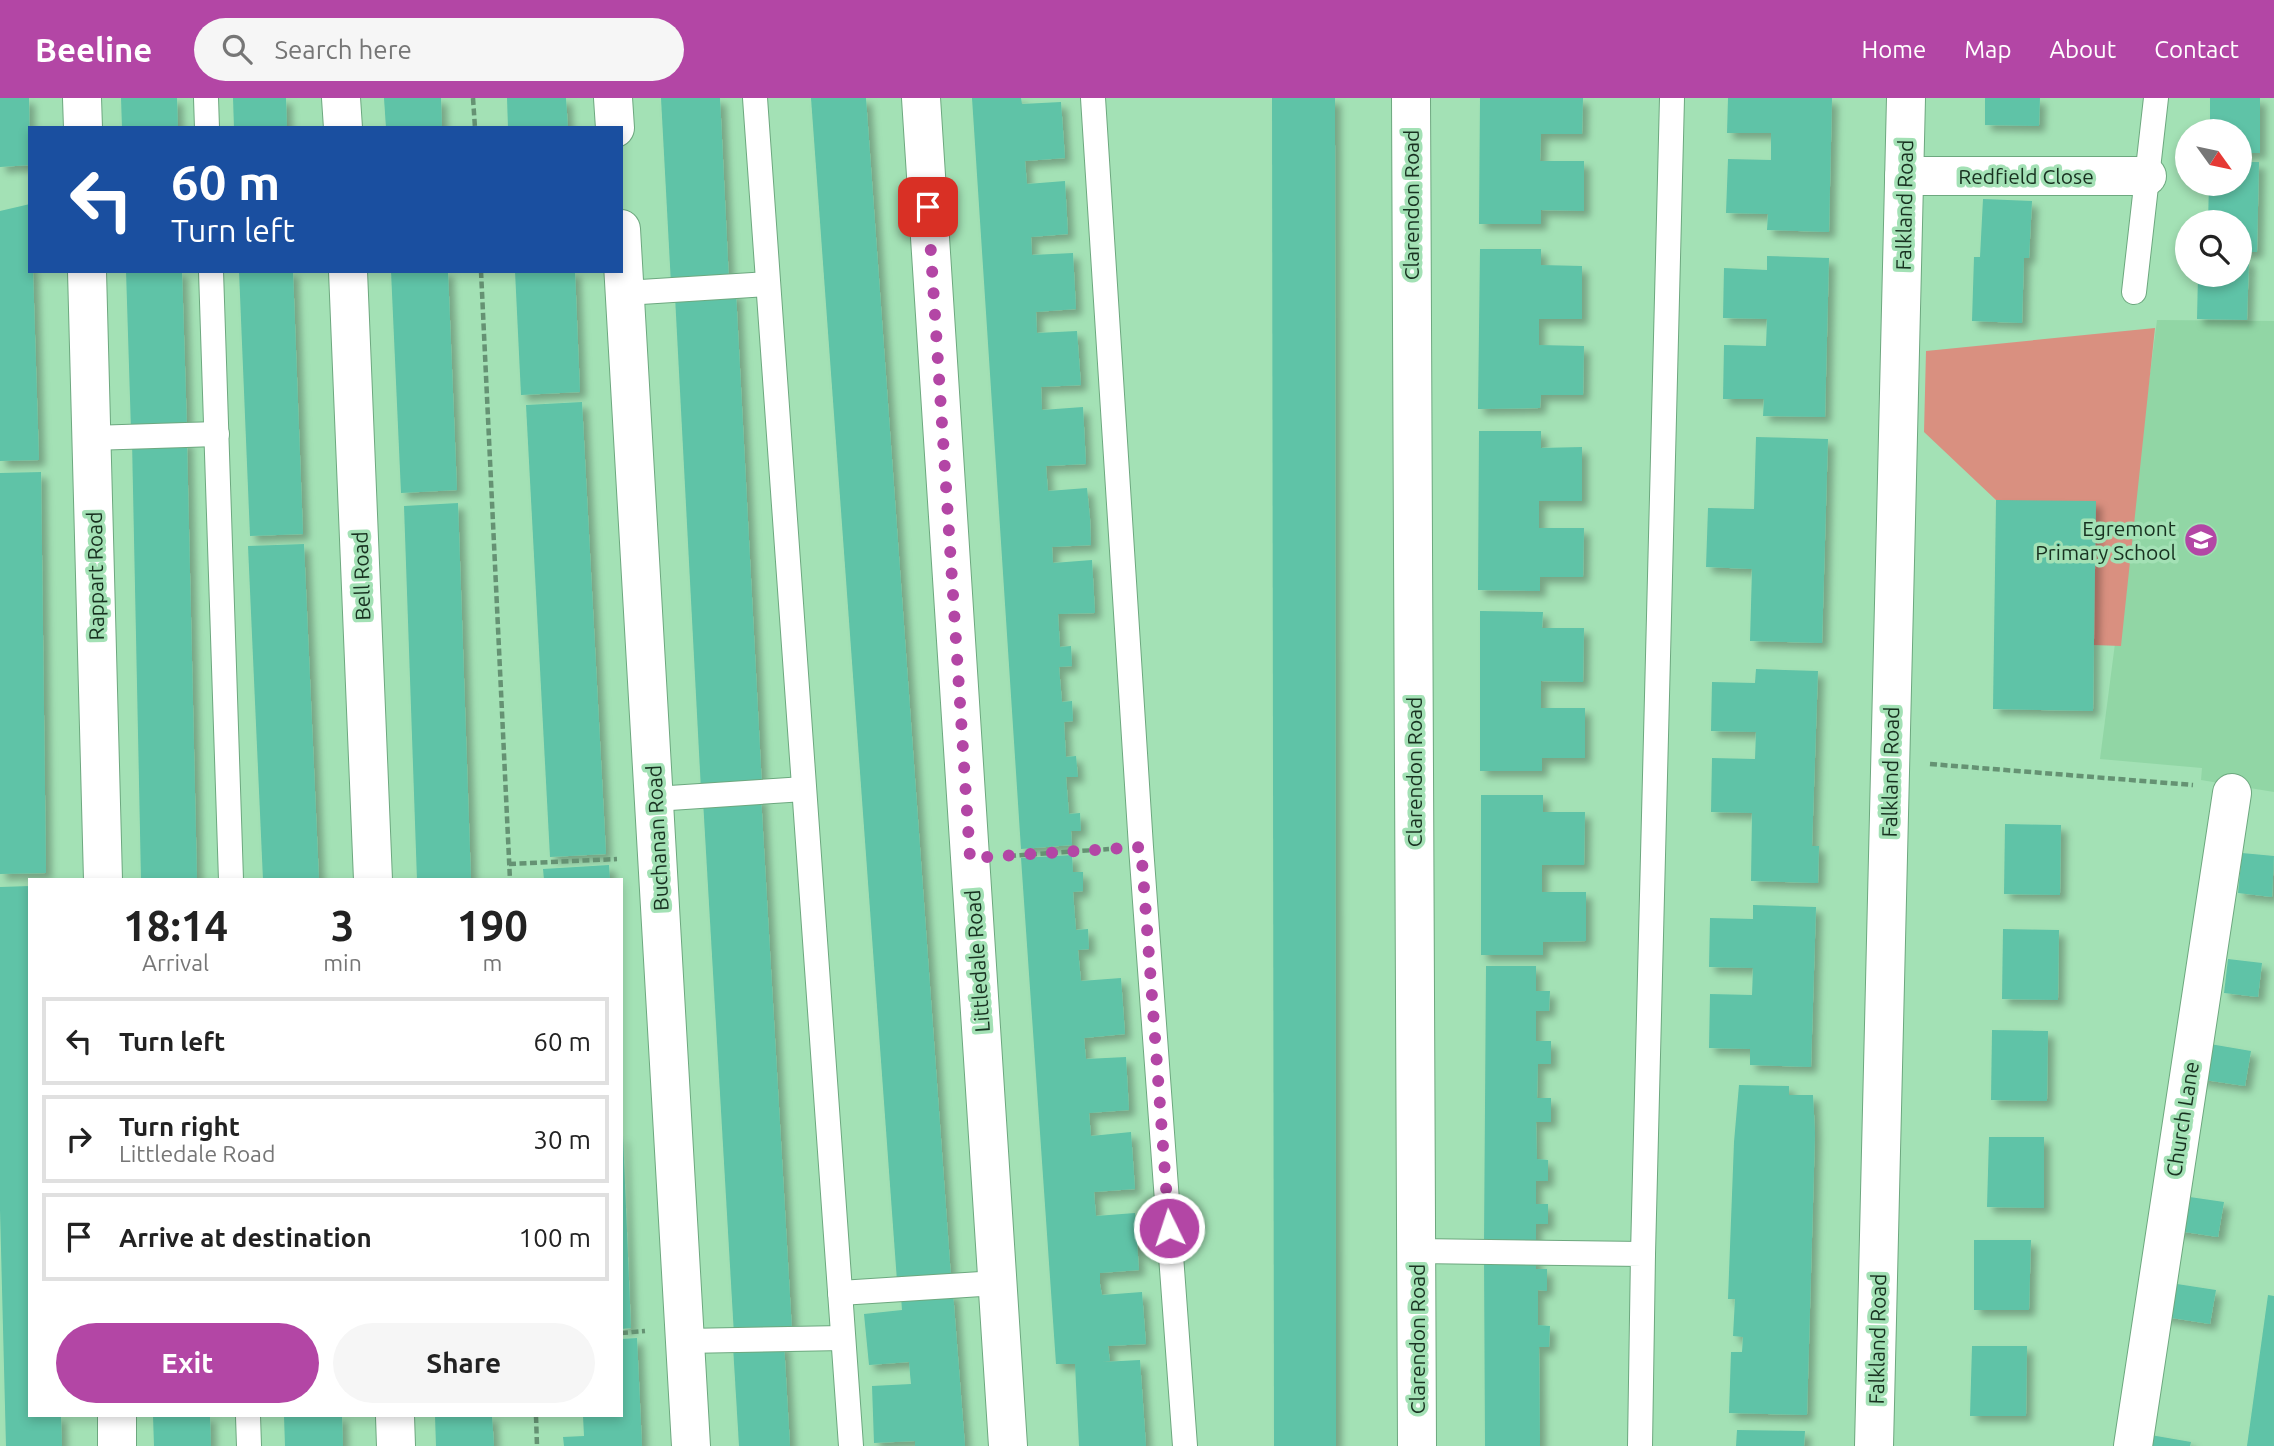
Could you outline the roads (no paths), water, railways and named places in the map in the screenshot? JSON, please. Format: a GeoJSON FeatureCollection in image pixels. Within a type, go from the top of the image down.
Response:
{"type":"FeatureCollection","features":[{"type":"Feature","properties":{"kind":"street"},"geometry":{"type":"LineString","coordinates":[[82,98],[83,126]]}},
{"type":"Feature","properties":{"kind":"street"},"geometry":{"type":"LineString","coordinates":[[341,98],[343,126]]}},
{"type":"Feature","properties":{"kind":"street"},"geometry":{"type":"LineString","coordinates":[[613,98],[615,126]]}},
{"type":"Feature","properties":{"kind":"street","name":"Littledale Road"},"geometry":{"type":"LineString","coordinates":[[921,98],[1008,1446]]}},
{"type":"Feature","properties":{"kind":"street","name":"Clarendon Road"},"geometry":{"type":"LineString","coordinates":[[1411,98],[1418,1446]]}},
{"type":"Feature","properties":{"kind":"street","name":"Falkland Road"},"geometry":{"type":"LineString","coordinates":[[1874,1446],[1906,98]]}},
{"type":"Feature","properties":{"kind":"street","name":"Redfield Close"},"geometry":{"type":"LineString","coordinates":[[1904,176],[2147,176]]}},
{"type":"Feature","properties":{"kind":"street","name":"Buchanan Road"},"geometry":{"type":"LineString","coordinates":[[623,261],[691,1446]]}},
{"type":"Feature","properties":{"kind":"street","name":"Rappart Road"},"geometry":{"type":"LineString","coordinates":[[87,273],[103,878]]}},
{"type":"Feature","properties":{"kind":"street","name":"Bell Road"},"geometry":{"type":"LineString","coordinates":[[348,273],[373,878]]}},
{"type":"Feature","properties":{"kind":"street","name":"Church Lane"},"geometry":{"type":"LineString","coordinates":[[2133,1446],[2232,793]]}},
{"type":"Feature","properties":{"kind":"street"},"geometry":{"type":"LineString","coordinates":[[117,1417],[117,1446]]}},
{"type":"Feature","properties":{"kind":"street"},"geometry":{"type":"LineString","coordinates":[[395,1417],[397,1446]]}},
{"type":"Feature","properties":{"kind":"lane"},"geometry":{"type":"LineString","coordinates":[[206,98],[207,126]]}},
{"type":"Feature","properties":{"kind":"lane"},"geometry":{"type":"LineString","coordinates":[[755,98],[851,1446]]}},
{"type":"Feature","properties":{"kind":"lane"},"geometry":{"type":"LineString","coordinates":[[1093,98],[1141,847],[1185,1446]]}},
{"type":"Feature","properties":{"kind":"lane"},"geometry":{"type":"LineString","coordinates":[[1640,1446],[1672,98]]}},
{"type":"Feature","properties":{"kind":"lane"},"geometry":{"type":"LineString","coordinates":[[2134,292],[2156,98]]}},
{"type":"Feature","properties":{"kind":"lane"},"geometry":{"type":"LineString","coordinates":[[211,273],[231,878]]}},
{"type":"Feature","properties":{"kind":"lane"},"geometry":{"type":"LineString","coordinates":[[625,293],[768,284]]}},
{"type":"Feature","properties":{"kind":"lane"},"geometry":{"type":"LineString","coordinates":[[91,438],[217,434]]}},
{"type":"Feature","properties":{"kind":"lane"},"geometry":{"type":"LineString","coordinates":[[655,799],[804,789]]}},
{"type":"Feature","properties":{"kind":"lane"},"geometry":{"type":"LineString","coordinates":[[1417,1251],[1643,1254]]}},
{"type":"Feature","properties":{"kind":"lane"},"geometry":{"type":"LineString","coordinates":[[840,1293],[997,1283]]}},
{"type":"Feature","properties":{"kind":"lane"},"geometry":{"type":"LineString","coordinates":[[685,1341],[843,1338]]}},
{"type":"Feature","properties":{"kind":"lane"},"geometry":{"type":"LineString","coordinates":[[248,1417],[249,1446]]}},
{"type":"Feature","properties":{"kind":"place","name":"Egremont Primary School"},"geometry":{"type":"Point","coordinates":[2201,540]}}]}
